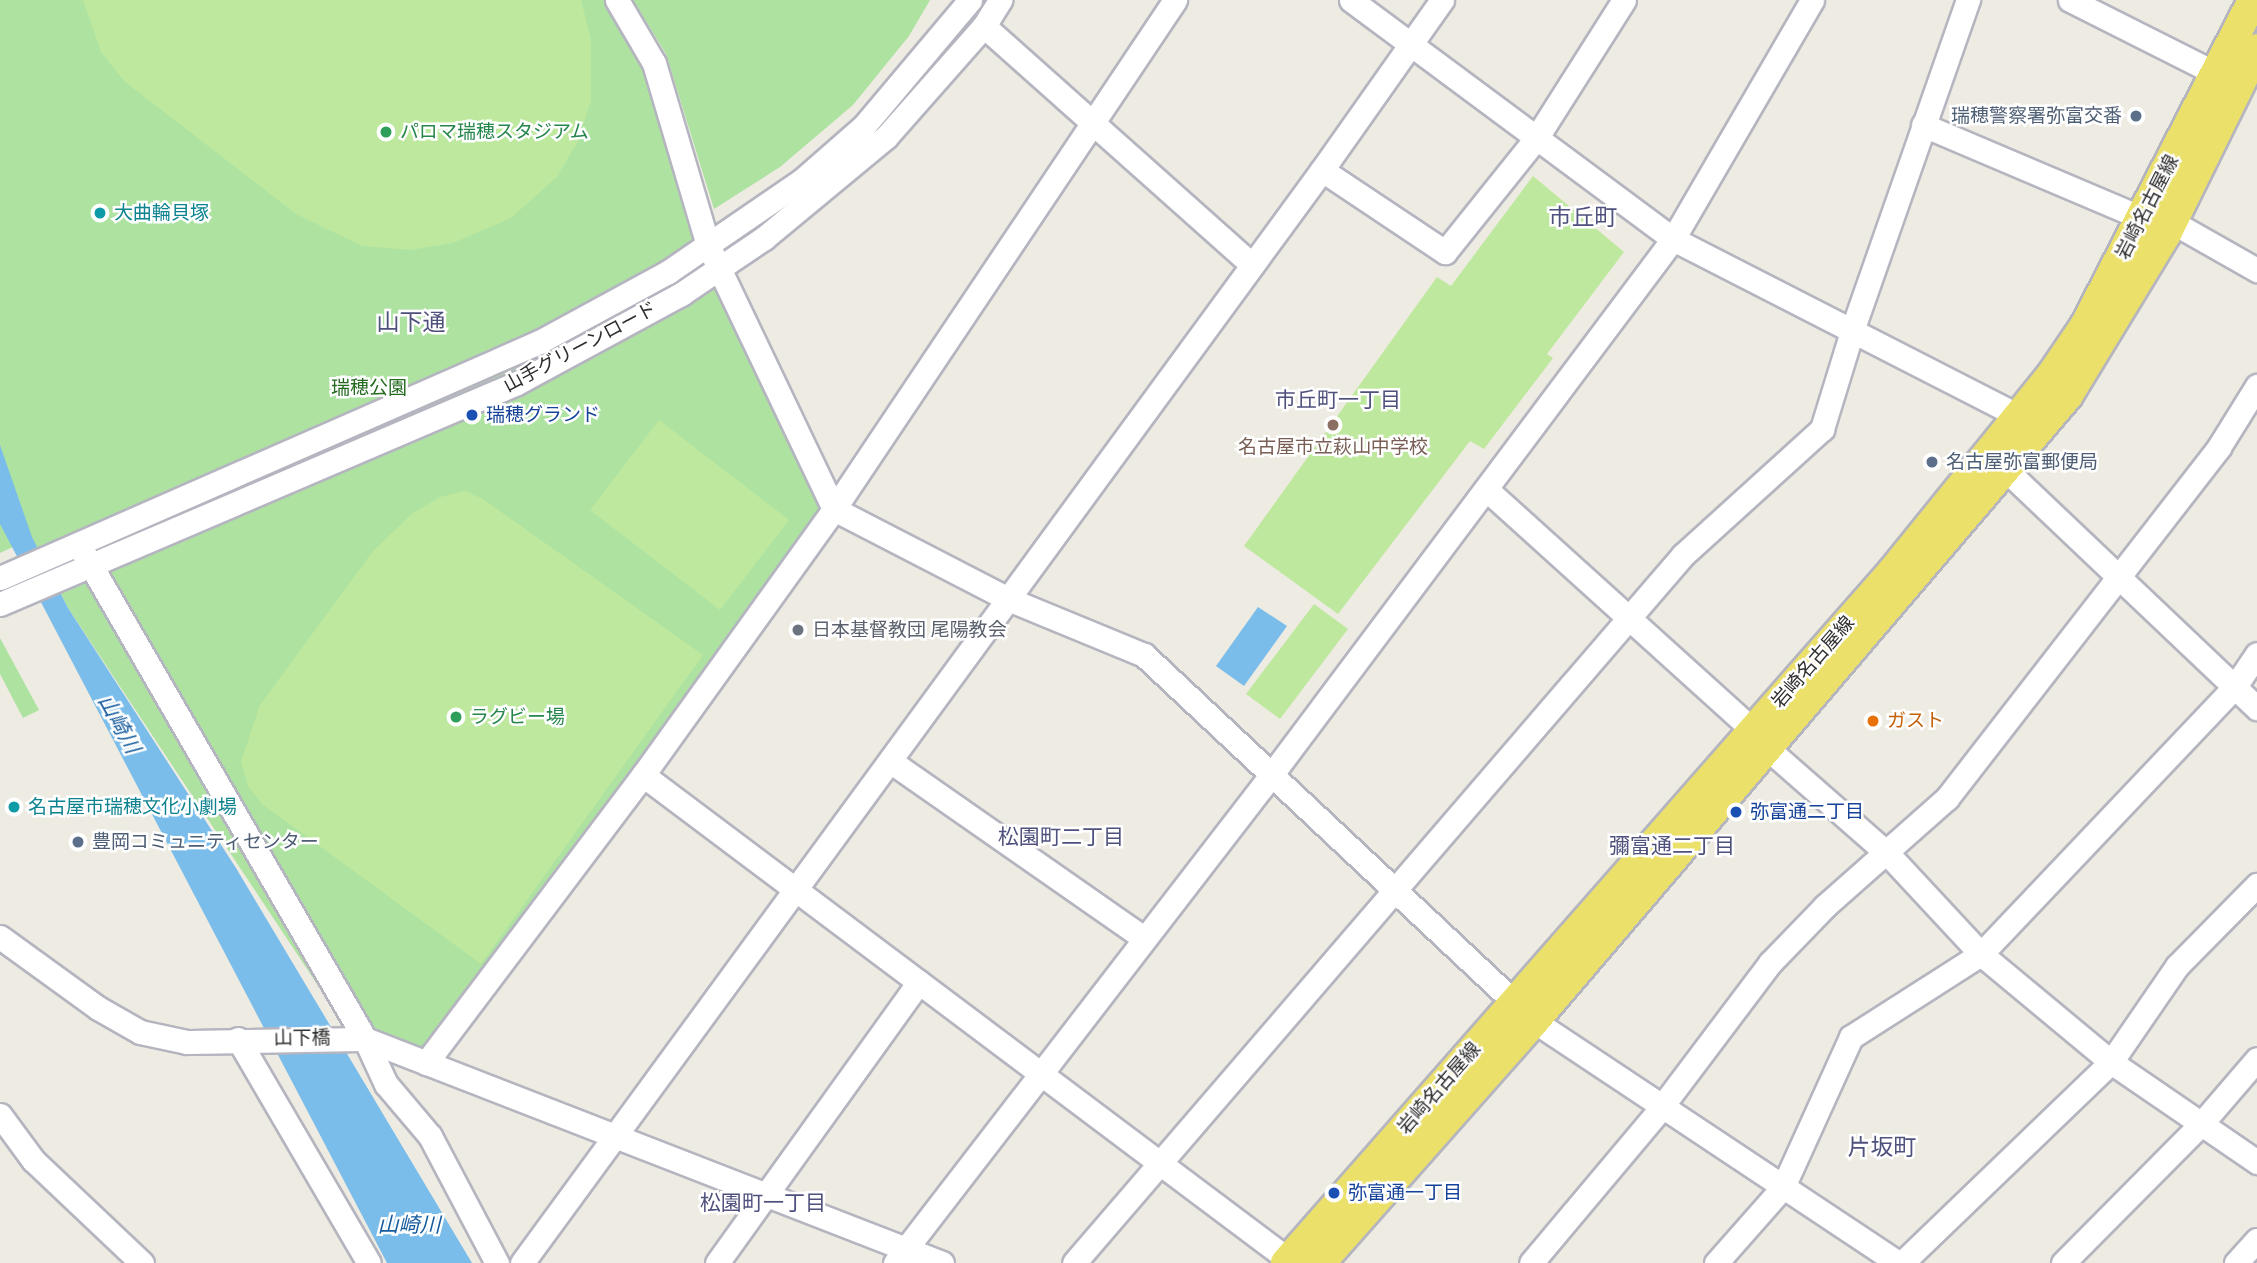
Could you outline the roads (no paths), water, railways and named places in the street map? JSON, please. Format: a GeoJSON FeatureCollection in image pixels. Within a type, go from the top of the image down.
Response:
{"type":"FeatureCollection","features":[{"type":"Feature","properties":{"kind":"main road","name":"岩崎名古屋線"},"geometry":{"type":"LineString","coordinates":[[1760,739],[2019,416],[2085,326],[2253,0]]}},
{"type":"Feature","properties":{"kind":"main road","name":"岩崎名古屋線"},"geometry":{"type":"LineString","coordinates":[[1320,1263],[1524,1012],[1760,739],[2006,470],[2068,394],[2172,222],[2257,49]]}},
{"type":"Feature","properties":{"kind":"main road","name":"岩崎名古屋線"},"geometry":{"type":"LineString","coordinates":[[1288,1261],[1524,1012]]}},
{"type":"Feature","properties":{"kind":"street"},"geometry":{"type":"LineString","coordinates":[[617,0],[654,63],[708,245],[834,509],[1008,599],[1144,655],[1524,1012],[1660,1109],[1900,1263],[2111,1062],[2177,966],[2257,885]]}},
{"type":"Feature","properties":{"kind":"street","name":"山手グリーンロード"},"geometry":{"type":"LineString","coordinates":[[3,603],[85,565],[517,383],[719,269],[815,199],[886,136],[984,26],[1000,0]]}},
{"type":"Feature","properties":{"kind":"street"},"geometry":{"type":"LineString","coordinates":[[426,1063],[643,775],[834,509],[1175,0]]}},
{"type":"Feature","properties":{"kind":"street"},"geometry":{"type":"LineString","coordinates":[[1351,0],[1673,239],[1853,328],[2019,416],[2006,470],[2257,708]]}},
{"type":"Feature","properties":{"kind":"street"},"geometry":{"type":"LineString","coordinates":[[522,1263],[1322,170],[1441,0]]}},
{"type":"Feature","properties":{"kind":"street"},"geometry":{"type":"LineString","coordinates":[[1322,170],[1445,252],[1537,137],[1624,0]]}},
{"type":"Feature","properties":{"kind":"street"},"geometry":{"type":"LineString","coordinates":[[901,1256],[1272,774],[1673,239],[1812,0]]}},
{"type":"Feature","properties":{"kind":"street"},"geometry":{"type":"LineString","coordinates":[[1074,1263],[1163,1165],[1630,621],[1683,555],[1822,429],[1853,328],[1968,0]]}},
{"type":"Feature","properties":{"kind":"street"},"geometry":{"type":"LineString","coordinates":[[2070,0],[2215,73]]}},
{"type":"Feature","properties":{"kind":"street","name":"山手グリーンロード"},"geometry":{"type":"LineString","coordinates":[[0,578],[73,544],[341,432],[539,342],[708,245],[801,181],[863,127],[960,4]]}},
{"type":"Feature","properties":{"kind":"street"},"geometry":{"type":"LineString","coordinates":[[984,26],[1252,265]]}},
{"type":"Feature","properties":{"kind":"street"},"geometry":{"type":"LineString","coordinates":[[1923,125],[2142,218]]}},
{"type":"Feature","properties":{"kind":"street"},"geometry":{"type":"LineString","coordinates":[[2172,222],[2257,270]]}},
{"type":"Feature","properties":{"kind":"street"},"geometry":{"type":"LineString","coordinates":[[1531,1263],[1660,1109],[1770,963],[1825,906],[1888,854],[1947,798],[2219,447],[2257,386]]}},
{"type":"Feature","properties":{"kind":"street"},"geometry":{"type":"LineString","coordinates":[[1486,489],[1888,854],[1981,954],[2111,1062],[2257,1162]]}},
{"type":"Feature","properties":{"kind":"street"},"geometry":{"type":"LineString","coordinates":[[73,544],[358,1038],[386,1084],[430,1136],[497,1263]]}},
{"type":"Feature","properties":{"kind":"street"},"geometry":{"type":"LineString","coordinates":[[1716,1263],[1783,1187],[1852,1037],[1981,954],[2235,685],[2257,654]]}},
{"type":"Feature","properties":{"kind":"street"},"geometry":{"type":"LineString","coordinates":[[890,761],[1144,938]]}},
{"type":"Feature","properties":{"kind":"street"},"geometry":{"type":"LineString","coordinates":[[643,775],[1288,1261]]}},
{"type":"Feature","properties":{"kind":"street","name":"山下橋"},"geometry":{"type":"LineString","coordinates":[[0,937],[98,1008],[140,1032],[187,1042],[358,1038]]}},
{"type":"Feature","properties":{"kind":"street"},"geometry":{"type":"LineString","coordinates":[[717,1263],[766,1191],[919,982]]}},
{"type":"Feature","properties":{"kind":"street"},"geometry":{"type":"LineString","coordinates":[[358,1038],[766,1191],[901,1256],[942,1263]]}},
{"type":"Feature","properties":{"kind":"street"},"geometry":{"type":"LineString","coordinates":[[245,1039],[369,1263]]}},
{"type":"Feature","properties":{"kind":"street"},"geometry":{"type":"LineString","coordinates":[[2063,1263],[2203,1123],[2257,1059]]}},
{"type":"Feature","properties":{"kind":"street"},"geometry":{"type":"LineString","coordinates":[[0,1115],[33,1160],[142,1263]]}},
{"type":"Feature","properties":{"kind":"street"},"geometry":{"type":"LineString","coordinates":[[2236,1263],[2257,1240]]}},
{"type":"Feature","properties":{"kind":"water","name":"山崎川"},"geometry":{"type":"Polygon","coordinates":[[[0,445],[32,537],[68,608],[236,868],[472,1263],[387,1263],[0,524],[0,445]]]}},
{"type":"Feature","properties":{"kind":"water"},"geometry":{"type":"Polygon","coordinates":[[[1258,607],[1287,626],[1244,686],[1216,666],[1258,607]]]}},
{"type":"Feature","properties":{"kind":"place","name":"瑞穂警察署弥富交番"},"geometry":{"type":"Point","coordinates":[2136,116]}},
{"type":"Feature","properties":{"kind":"place","name":"パロマ瑞穂スタジアム"},"geometry":{"type":"Point","coordinates":[386,132]}},
{"type":"Feature","properties":{"kind":"place","name":"大曲輪貝塚"},"geometry":{"type":"Point","coordinates":[100,213]}},
{"type":"Feature","properties":{"kind":"place","name":"瑞穂グランド"},"geometry":{"type":"Point","coordinates":[472,415]}},
{"type":"Feature","properties":{"kind":"place","name":"名古屋市立萩山中学校"},"geometry":{"type":"Point","coordinates":[1333,425]}},
{"type":"Feature","properties":{"kind":"place","name":"名古屋弥富郵便局"},"geometry":{"type":"Point","coordinates":[1932,462]}},
{"type":"Feature","properties":{"kind":"place","name":"日本基督教団 尾陽教会"},"geometry":{"type":"Point","coordinates":[798,630]}},
{"type":"Feature","properties":{"kind":"place","name":"ラグビー場"},"geometry":{"type":"Point","coordinates":[456,717]}},
{"type":"Feature","properties":{"kind":"place","name":"ガスト"},"geometry":{"type":"Point","coordinates":[1873,721]}},
{"type":"Feature","properties":{"kind":"place","name":"名古屋市瑞穂文化小劇場"},"geometry":{"type":"Point","coordinates":[14,807]}},
{"type":"Feature","properties":{"kind":"place","name":"弥富通二丁目"},"geometry":{"type":"Point","coordinates":[1736,812]}},
{"type":"Feature","properties":{"kind":"place","name":"豊岡コミュニティセンター"},"geometry":{"type":"Point","coordinates":[78,842]}},
{"type":"Feature","properties":{"kind":"place","name":"弥富通一丁目"},"geometry":{"type":"Point","coordinates":[1334,1193]}},
{"type":"Feature","properties":{"kind":"district","name":"市丘町"},"geometry":{"type":"Point","coordinates":[1583,217]}},
{"type":"Feature","properties":{"kind":"district","name":"山下通"},"geometry":{"type":"Point","coordinates":[411,322]}},
{"type":"Feature","properties":{"kind":"district","name":"市丘町一丁目"},"geometry":{"type":"Point","coordinates":[1338,400]}},
{"type":"Feature","properties":{"kind":"district","name":"松園町二丁目"},"geometry":{"type":"Point","coordinates":[1061,837]}},
{"type":"Feature","properties":{"kind":"district","name":"彌富通二丁目"},"geometry":{"type":"Point","coordinates":[1672,846]}},
{"type":"Feature","properties":{"kind":"district","name":"片坂町"},"geometry":{"type":"Point","coordinates":[1882,1147]}},
{"type":"Feature","properties":{"kind":"district","name":"松園町一丁目"},"geometry":{"type":"Point","coordinates":[763,1203]}},
{"type":"Feature","properties":{"kind":"park label","name":"瑞穂公園"},"geometry":{"type":"Point","coordinates":[369,388]}}]}
